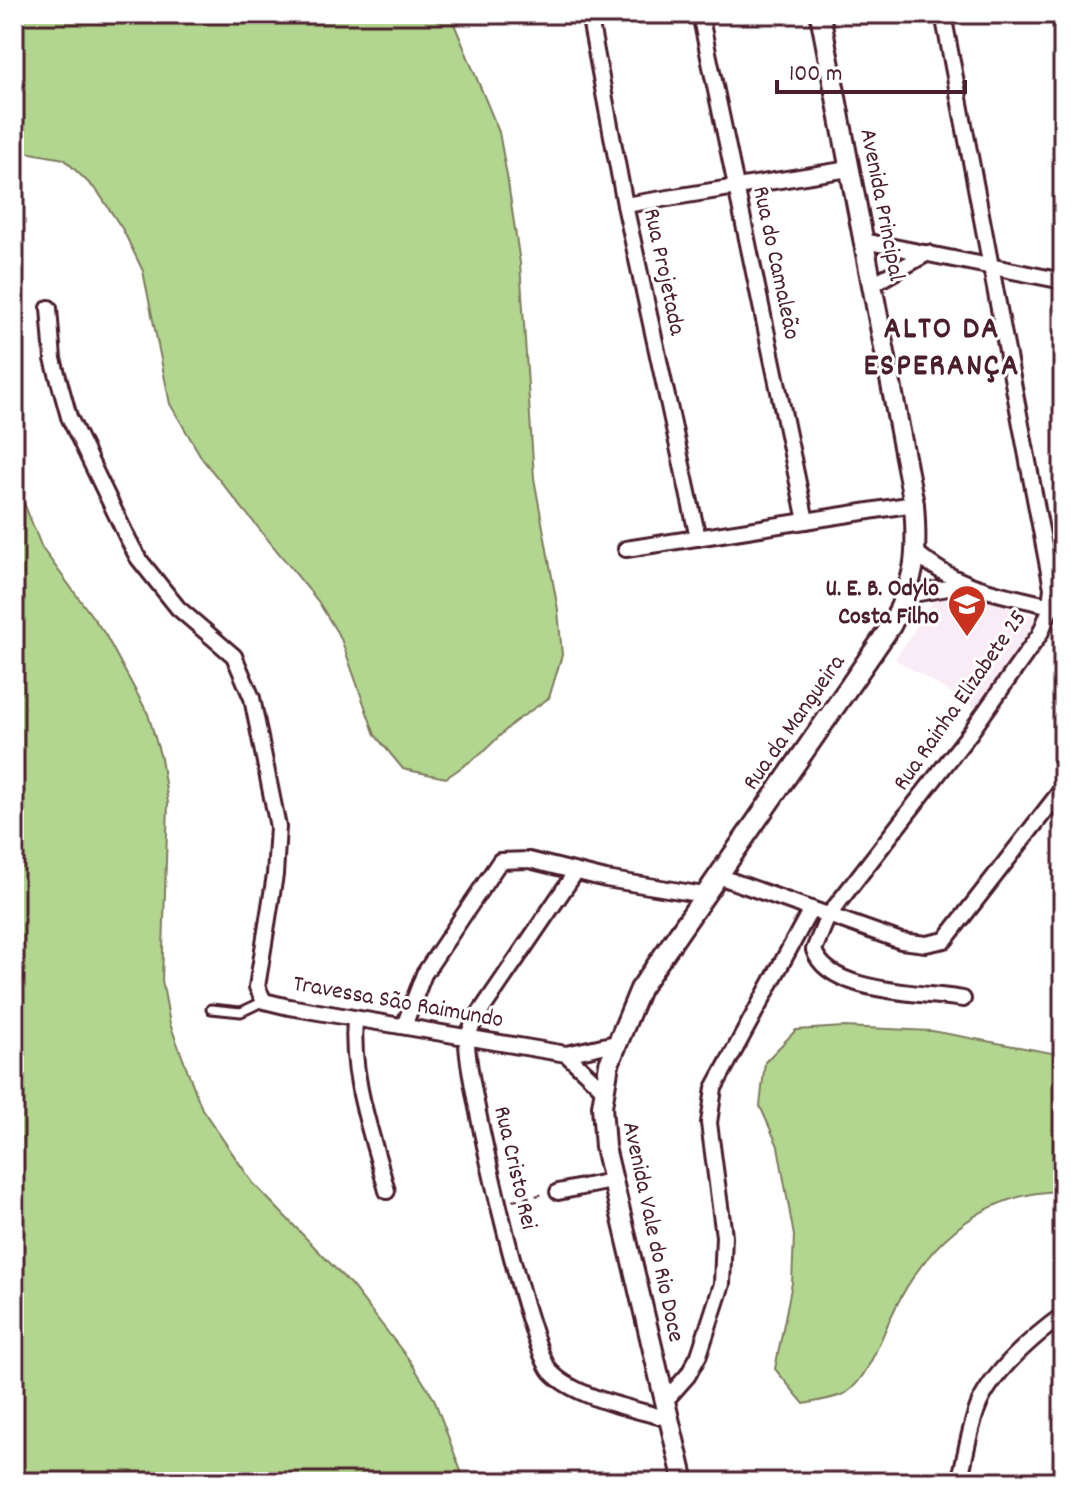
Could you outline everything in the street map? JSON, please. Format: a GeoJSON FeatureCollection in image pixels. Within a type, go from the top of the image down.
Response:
{"type":"FeatureCollection","features":[{"type":"Feature","properties":{"kind":"street","name":"Rua Projetada"},"geometry":{"type":"LineString","coordinates":[[589,14],[625,205],[698,538]]}},
{"type":"Feature","properties":{"kind":"street","name":"Rua do Camaleão"},"geometry":{"type":"LineString","coordinates":[[700,14],[806,521]]}},
{"type":"Feature","properties":{"kind":"street","name":"Avenida Principal"},"geometry":{"type":"LineString","coordinates":[[820,14],[914,504],[918,554],[907,595]]}},
{"type":"Feature","properties":{"kind":"street","name":"Rua Rainha Elizabete 25"},"geometry":{"type":"LineString","coordinates":[[828,916],[970,733],[1057,608],[943,14]]}},
{"type":"Feature","properties":{"kind":"street"},"geometry":{"type":"LineString","coordinates":[[625,205],[849,169]]}},
{"type":"Feature","properties":{"kind":"street"},"geometry":{"type":"LineString","coordinates":[[864,241],[1063,281]]}},
{"type":"Feature","properties":{"kind":"street"},"geometry":{"type":"LineString","coordinates":[[873,284],[928,253]]}},
{"type":"Feature","properties":{"kind":"street","name":"Travessa São Raimundo"},"geometry":{"type":"LineString","coordinates":[[49,308],[53,359],[69,417],[127,537],[138,558],[178,608],[234,656],[252,698],[278,827],[275,875],[257,971],[257,987],[264,1001],[566,1054],[616,1043]]}},
{"type":"Feature","properties":{"kind":"street"},"geometry":{"type":"LineString","coordinates":[[626,549],[914,504]]}},
{"type":"Feature","properties":{"kind":"street"},"geometry":{"type":"LineString","coordinates":[[918,554],[945,576],[965,585],[1057,608]]}},
{"type":"Feature","properties":{"kind":"street"},"geometry":{"type":"LineString","coordinates":[[907,595],[965,585]]}},
{"type":"Feature","properties":{"kind":"street","name":"Rua da Mangueira"},"geometry":{"type":"LineString","coordinates":[[718,876],[891,626],[907,595]]}},
{"type":"Feature","properties":{"kind":"street"},"geometry":{"type":"LineString","coordinates":[[718,876],[901,941],[926,944],[945,940],[1063,788]]}},
{"type":"Feature","properties":{"kind":"street"},"geometry":{"type":"LineString","coordinates":[[404,1026],[424,974],[495,867],[506,859],[529,860],[575,873],[704,895]]}},
{"type":"Feature","properties":{"kind":"street"},"geometry":{"type":"LineString","coordinates":[[467,1037],[575,873]]}},
{"type":"Feature","properties":{"kind":"street","name":"Avenida Vale do Rio Doce"},"geometry":{"type":"LineString","coordinates":[[684,1482],[611,1181],[602,1126],[604,1090],[616,1043],[640,989],[718,876]]}},
{"type":"Feature","properties":{"kind":"street"},"geometry":{"type":"LineString","coordinates":[[667,1410],[699,1355],[722,1284],[724,1236],[709,1123],[714,1088],[811,909]]}},
{"type":"Feature","properties":{"kind":"street"},"geometry":{"type":"LineString","coordinates":[[828,916],[814,950],[817,960],[829,973],[847,982],[963,999]]}},
{"type":"Feature","properties":{"kind":"street"},"geometry":{"type":"LineString","coordinates":[[355,1019],[353,1054],[358,1083],[387,1191]]}},
{"type":"Feature","properties":{"kind":"street","name":"Rua Cristo Rei"},"geometry":{"type":"LineString","coordinates":[[467,1037],[468,1065],[499,1203],[536,1342],[551,1373],[566,1384],[610,1402],[667,1410]]}},
{"type":"Feature","properties":{"kind":"street"},"geometry":{"type":"LineString","coordinates":[[566,1054],[604,1090]]}},
{"type":"Feature","properties":{"kind":"street"},"geometry":{"type":"LineString","coordinates":[[558,1192],[611,1181]]}},
{"type":"Feature","properties":{"kind":"street"},"geometry":{"type":"LineString","coordinates":[[959,1482],[975,1416],[986,1392],[1011,1362],[1063,1315]]}},
{"type":"Feature","properties":{"kind":"lane"},"geometry":{"type":"LineString","coordinates":[[211,1009],[241,1012],[264,1001]]}},
{"type":"Feature","properties":{"kind":"path"},"geometry":{"type":"LineString","coordinates":[[499,1203],[558,1192]]}},
{"type":"Feature","properties":{"kind":"shaded area","name":"U. E. B. Odylo Costa Filho"},"geometry":{"type":"Polygon","coordinates":[[[970,595],[1039,617],[976,708],[895,659],[936,598],[970,595]]]}},
{"type":"Feature","properties":{"kind":"green space"},"geometry":{"type":"Polygon","coordinates":[[[14,14],[450,14],[499,132],[507,176],[520,263],[534,478],[558,610],[562,655],[549,698],[513,723],[481,754],[446,778],[403,769],[375,735],[341,639],[318,601],[203,460],[170,404],[143,271],[123,230],[98,192],[64,159],[14,150],[14,14]]]}},
{"type":"Feature","properties":{"kind":"green space"},"geometry":{"type":"Polygon","coordinates":[[[14,478],[42,548],[105,634],[148,714],[161,758],[168,803],[162,980],[170,1024],[202,1109],[253,1183],[352,1286],[410,1361],[434,1399],[465,1482],[14,1482],[14,478]]]}},
{"type":"Feature","properties":{"kind":"green space"},"geometry":{"type":"Polygon","coordinates":[[[844,1027],[932,1031],[1063,1055],[1063,1191],[1006,1201],[958,1228],[919,1268],[890,1319],[867,1369],[854,1387],[842,1395],[804,1404],[775,1369],[792,1283],[794,1236],[778,1146],[760,1106],[765,1062],[796,1030],[844,1027]]]}},
{"type":"Feature","properties":{"kind":"place","name":"U. E. B. Odylo Costa Filho"},"geometry":{"type":"Point","coordinates":[967,638]}},
{"type":"Feature","properties":{"kind":"district","name":"ALTO DA ESPERANÇA"},"geometry":{"type":"Point","coordinates":[942,350]}}]}
